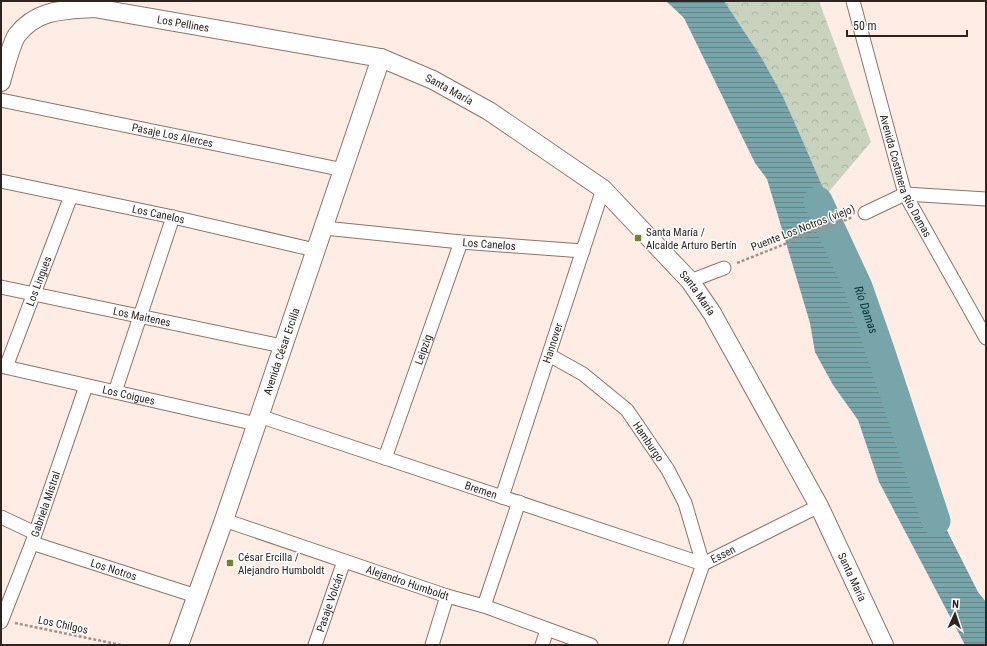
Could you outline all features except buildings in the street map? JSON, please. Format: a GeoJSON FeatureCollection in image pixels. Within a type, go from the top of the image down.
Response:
{"type":"FeatureCollection","features":[{"type":"Feature","properties":{"kind":"street","name":"Avenida Costanera Río Damas"},"geometry":{"type":"LineString","coordinates":[[852,1],[905,194],[986,338]]}},
{"type":"Feature","properties":{"kind":"street","name":"Los Pellines"},"geometry":{"type":"LineString","coordinates":[[1,82],[17,35],[35,18],[59,10],[94,8],[382,58]]}},
{"type":"Feature","properties":{"kind":"street","name":"Avenida César Ercilla"},"geometry":{"type":"LineString","coordinates":[[179,645],[224,520],[282,346],[382,58]]}},
{"type":"Feature","properties":{"kind":"street","name":"Santa María"},"geometry":{"type":"LineString","coordinates":[[382,58],[433,80],[489,111],[603,189],[690,281],[712,313],[819,506],[884,645]]}},
{"type":"Feature","properties":{"kind":"street","name":"Pasaje Los Alerces"},"geometry":{"type":"LineString","coordinates":[[1,100],[344,170]]}},
{"type":"Feature","properties":{"kind":"street","name":"Los Canelos"},"geometry":{"type":"LineString","coordinates":[[1,181],[315,250]]}},
{"type":"Feature","properties":{"kind":"street","name":"Hannover"},"geometry":{"type":"LineString","coordinates":[[502,496],[603,189]]}},
{"type":"Feature","properties":{"kind":"street"},"geometry":{"type":"LineString","coordinates":[[864,213],[905,194],[986,199]]}},
{"type":"Feature","properties":{"kind":"street","name":"Los Lingues"},"geometry":{"type":"LineString","coordinates":[[3,366],[34,294],[71,196]]}},
{"type":"Feature","properties":{"kind":"street"},"geometry":{"type":"LineString","coordinates":[[115,392],[173,218]]}},
{"type":"Feature","properties":{"kind":"street","name":"Los Canelos"},"geometry":{"type":"LineString","coordinates":[[324,228],[461,242],[583,251]]}},
{"type":"Feature","properties":{"kind":"street","name":"Leipzig"},"geometry":{"type":"LineString","coordinates":[[385,458],[461,242]]}},
{"type":"Feature","properties":{"kind":"street"},"geometry":{"type":"LineString","coordinates":[[690,281],[724,268]]}},
{"type":"Feature","properties":{"kind":"street","name":"Los Maitenes"},"geometry":{"type":"LineString","coordinates":[[1,287],[282,346]]}},
{"type":"Feature","properties":{"kind":"street","name":"Hamburgo"},"geometry":{"type":"LineString","coordinates":[[549,355],[583,374],[627,410],[672,477],[685,503],[703,564]]}},
{"type":"Feature","properties":{"kind":"street","name":"Los Coigues"},"geometry":{"type":"LineString","coordinates":[[3,366],[86,386],[257,420]]}},
{"type":"Feature","properties":{"kind":"street","name":"Gabriela Mistral"},"geometry":{"type":"LineString","coordinates":[[1,621],[34,538],[86,386]]}},
{"type":"Feature","properties":{"kind":"street","name":"Bremen"},"geometry":{"type":"LineString","coordinates":[[257,420],[385,458],[703,564]]}},
{"type":"Feature","properties":{"kind":"street"},"geometry":{"type":"LineString","coordinates":[[484,606],[519,502]]}},
{"type":"Feature","properties":{"kind":"street","name":"Essen"},"geometry":{"type":"LineString","coordinates":[[674,645],[703,564],[819,506]]}},
{"type":"Feature","properties":{"kind":"street","name":"Los Notros"},"geometry":{"type":"LineString","coordinates":[[1,516],[34,538],[196,596]]}},
{"type":"Feature","properties":{"kind":"street","name":"Alejandro Humboldt"},"geometry":{"type":"LineString","coordinates":[[224,520],[447,596],[484,606],[592,645]]}},
{"type":"Feature","properties":{"kind":"street","name":"Pasaje Volcán"},"geometry":{"type":"LineString","coordinates":[[316,645],[344,560]]}},
{"type":"Feature","properties":{"kind":"street"},"geometry":{"type":"LineString","coordinates":[[432,645],[447,596]]}},
{"type":"Feature","properties":{"kind":"street"},"geometry":{"type":"LineString","coordinates":[[542,645],[547,630]]}},
{"type":"Feature","properties":{"kind":"path","name":"Puente Los Notros (viejo)"},"geometry":{"type":"LineString","coordinates":[[724,268],[864,213]]}},
{"type":"Feature","properties":{"kind":"path","name":"Los Chilgos"},"geometry":{"type":"LineString","coordinates":[[1,621],[121,645]]}},
{"type":"Feature","properties":{"kind":"green space"},"geometry":{"type":"Polygon","coordinates":[[[724,1],[819,1],[871,142],[826,195],[804,144],[782,105],[761,57],[724,1]]]}},
{"type":"Feature","properties":{"kind":"water"},"geometry":{"type":"Polygon","coordinates":[[[666,1],[724,1],[761,57],[783,97],[826,195],[845,283],[863,322],[895,419],[920,477],[978,592],[986,602],[986,645],[965,645],[879,482],[858,420],[833,385],[815,352],[810,323],[767,179],[755,163],[684,18],[666,1]]]}},
{"type":"Feature","properties":{"kind":"waterway","name":"Río Damas"},"geometry":{"type":"LineString","coordinates":[[818,201],[858,287],[936,521]]}},
{"type":"Feature","properties":{"kind":"place","name":"Santa María / Alcalde Arturo Bertín"},"geometry":{"type":"Point","coordinates":[638,238]}},
{"type":"Feature","properties":{"kind":"place","name":"César Ercilla / Alejandro Humboldt"},"geometry":{"type":"Point","coordinates":[230,563]}}]}
